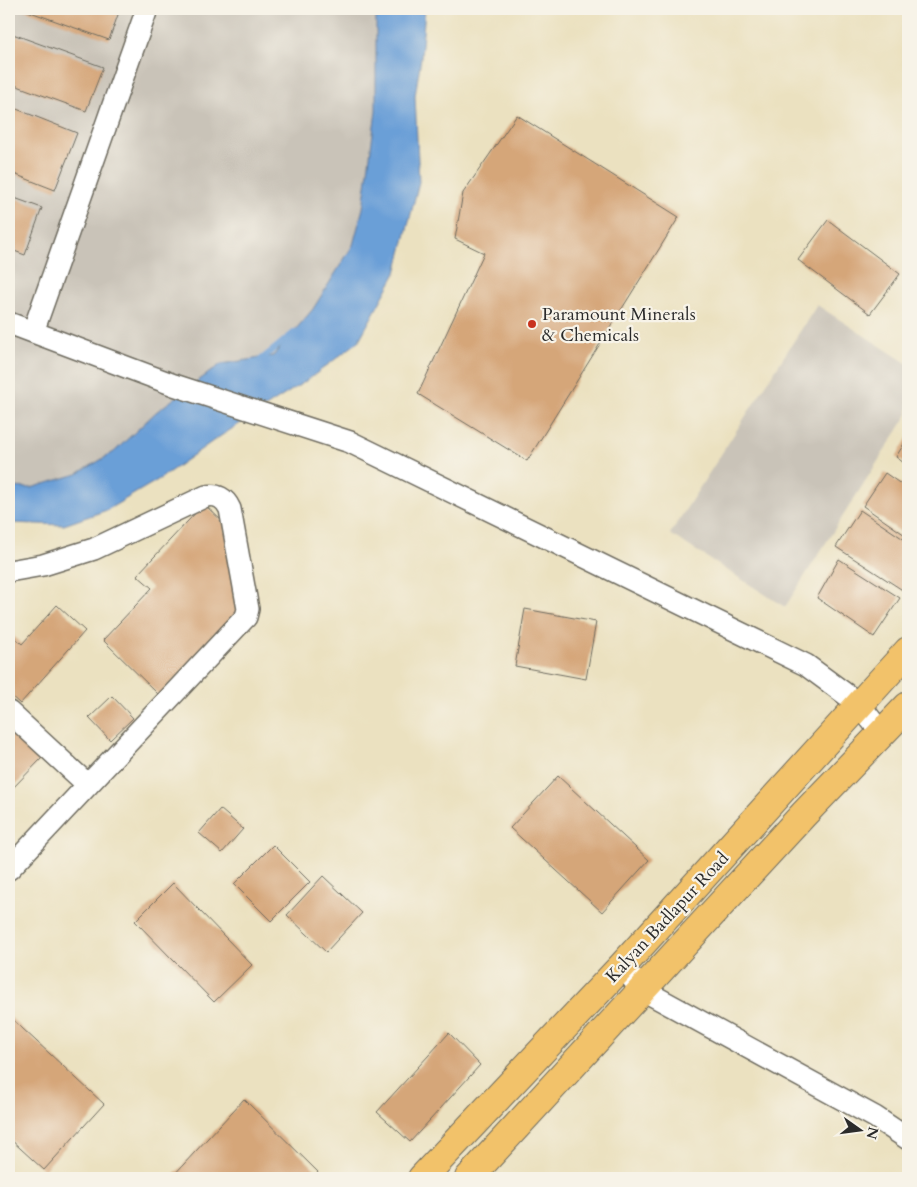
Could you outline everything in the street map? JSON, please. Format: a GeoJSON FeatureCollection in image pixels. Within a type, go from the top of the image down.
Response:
{"type":"FeatureCollection","features":[{"type":"Feature","properties":{"kind":"main road","name":"Kalyan Badlapur Road"},"geometry":{"type":"LineString","coordinates":[[422,1178],[622,966],[908,651]]}},
{"type":"Feature","properties":{"kind":"main road","name":"Kalyan Badlapur Road"},"geometry":{"type":"LineString","coordinates":[[469,1178],[641,989],[804,814],[908,706]]}},
{"type":"Feature","properties":{"kind":"street"},"geometry":{"type":"LineString","coordinates":[[33,332],[147,9]]}},
{"type":"Feature","properties":{"kind":"street"},"geometry":{"type":"LineString","coordinates":[[9,323],[174,385],[350,442],[806,665],[859,704],[882,734]]}},
{"type":"Feature","properties":{"kind":"street"},"geometry":{"type":"LineString","coordinates":[[9,571],[44,565],[94,549],[206,496],[215,494],[222,498],[230,509],[248,609],[246,617],[9,870]]}},
{"type":"Feature","properties":{"kind":"street"},"geometry":{"type":"LineString","coordinates":[[9,712],[88,785]]}},
{"type":"Feature","properties":{"kind":"street"},"geometry":{"type":"LineString","coordinates":[[622,966],[641,989],[875,1117],[908,1139]]}},
{"type":"Feature","properties":{"kind":"shaded area"},"geometry":{"type":"Polygon","coordinates":[[[9,9],[376,9],[376,111],[363,208],[354,245],[313,309],[273,356],[221,364],[156,412],[114,452],[77,474],[31,488],[9,487],[9,9]]]}},
{"type":"Feature","properties":{"kind":"shaded area"},"geometry":{"type":"Polygon","coordinates":[[[817,305],[908,364],[908,414],[785,607],[670,534],[817,305]]]}},
{"type":"Feature","properties":{"kind":"water"},"geometry":{"type":"Polygon","coordinates":[[[376,9],[425,9],[421,58],[415,96],[419,182],[396,273],[358,342],[309,379],[213,441],[161,478],[107,510],[64,525],[9,523],[9,487],[31,488],[77,474],[114,452],[156,412],[221,364],[273,356],[313,309],[353,245],[363,208],[376,111],[376,9]]]}},
{"type":"Feature","properties":{"kind":"building"},"geometry":{"type":"Polygon","coordinates":[[[22,9],[120,9],[109,40],[22,9]]]}},
{"type":"Feature","properties":{"kind":"building"},"geometry":{"type":"Polygon","coordinates":[[[10,33],[103,67],[86,111],[9,83],[10,33]]]}},
{"type":"Feature","properties":{"kind":"building"},"geometry":{"type":"Polygon","coordinates":[[[9,106],[77,133],[55,190],[9,172],[9,106]]]}},
{"type":"Feature","properties":{"kind":"building","name":"Paramount Minerals & Chemicals"},"geometry":{"type":"Polygon","coordinates":[[[517,115],[679,217],[527,461],[418,394],[484,253],[455,239],[463,193],[517,115]]]}},
{"type":"Feature","properties":{"kind":"building"},"geometry":{"type":"Polygon","coordinates":[[[9,196],[42,208],[25,255],[9,249],[9,196]]]}},
{"type":"Feature","properties":{"kind":"building"},"geometry":{"type":"Polygon","coordinates":[[[828,220],[900,274],[870,314],[798,260],[828,220]]]}},
{"type":"Feature","properties":{"kind":"building"},"geometry":{"type":"Polygon","coordinates":[[[908,437],[908,466],[896,457],[908,437]]]}},
{"type":"Feature","properties":{"kind":"building"},"geometry":{"type":"Polygon","coordinates":[[[885,473],[908,489],[908,537],[863,506],[885,473]]]}},
{"type":"Feature","properties":{"kind":"building"},"geometry":{"type":"Polygon","coordinates":[[[204,504],[225,524],[239,612],[160,696],[103,640],[152,588],[137,575],[204,504]]]}},
{"type":"Feature","properties":{"kind":"building"},"geometry":{"type":"Polygon","coordinates":[[[860,510],[908,542],[908,584],[904,591],[836,547],[860,510]]]}},
{"type":"Feature","properties":{"kind":"building"},"geometry":{"type":"Polygon","coordinates":[[[839,559],[900,598],[874,637],[817,598],[839,559]]]}},
{"type":"Feature","properties":{"kind":"building"},"geometry":{"type":"Polygon","coordinates":[[[57,605],[85,631],[20,704],[9,694],[9,632],[22,644],[57,605]]]}},
{"type":"Feature","properties":{"kind":"building"},"geometry":{"type":"Polygon","coordinates":[[[525,609],[596,622],[586,679],[515,666],[525,609]]]}},
{"type":"Feature","properties":{"kind":"building"},"geometry":{"type":"Polygon","coordinates":[[[112,696],[133,718],[110,740],[89,718],[112,696]]]}},
{"type":"Feature","properties":{"kind":"building"},"geometry":{"type":"Polygon","coordinates":[[[9,721],[44,756],[9,792],[9,721]]]}},
{"type":"Feature","properties":{"kind":"building"},"geometry":{"type":"Polygon","coordinates":[[[558,776],[649,860],[602,912],[510,828],[558,776]]]}},
{"type":"Feature","properties":{"kind":"building"},"geometry":{"type":"Polygon","coordinates":[[[220,809],[243,829],[222,853],[199,833],[220,809]]]}},
{"type":"Feature","properties":{"kind":"building"},"geometry":{"type":"Polygon","coordinates":[[[273,845],[310,882],[271,921],[234,884],[273,845]]]}},
{"type":"Feature","properties":{"kind":"building"},"geometry":{"type":"Polygon","coordinates":[[[323,876],[362,913],[326,952],[287,915],[323,876]]]}},
{"type":"Feature","properties":{"kind":"building"},"geometry":{"type":"Polygon","coordinates":[[[173,883],[252,965],[214,1002],[135,921],[173,883]]]}},
{"type":"Feature","properties":{"kind":"building"},"geometry":{"type":"Polygon","coordinates":[[[9,1016],[104,1104],[44,1170],[9,1138],[9,1016]]]}},
{"type":"Feature","properties":{"kind":"building"},"geometry":{"type":"Polygon","coordinates":[[[449,1033],[480,1065],[410,1142],[377,1112],[449,1033]]]}},
{"type":"Feature","properties":{"kind":"building"},"geometry":{"type":"Polygon","coordinates":[[[244,1099],[318,1172],[313,1178],[171,1178],[244,1099]]]}},
{"type":"Feature","properties":{"kind":"waterway"},"geometry":{"type":"LineString","coordinates":[[258,362],[295,332]]}},
{"type":"Feature","properties":{"kind":"place","name":"Paramount Minerals & Chemicals"},"geometry":{"type":"Point","coordinates":[532,324]}}]}
